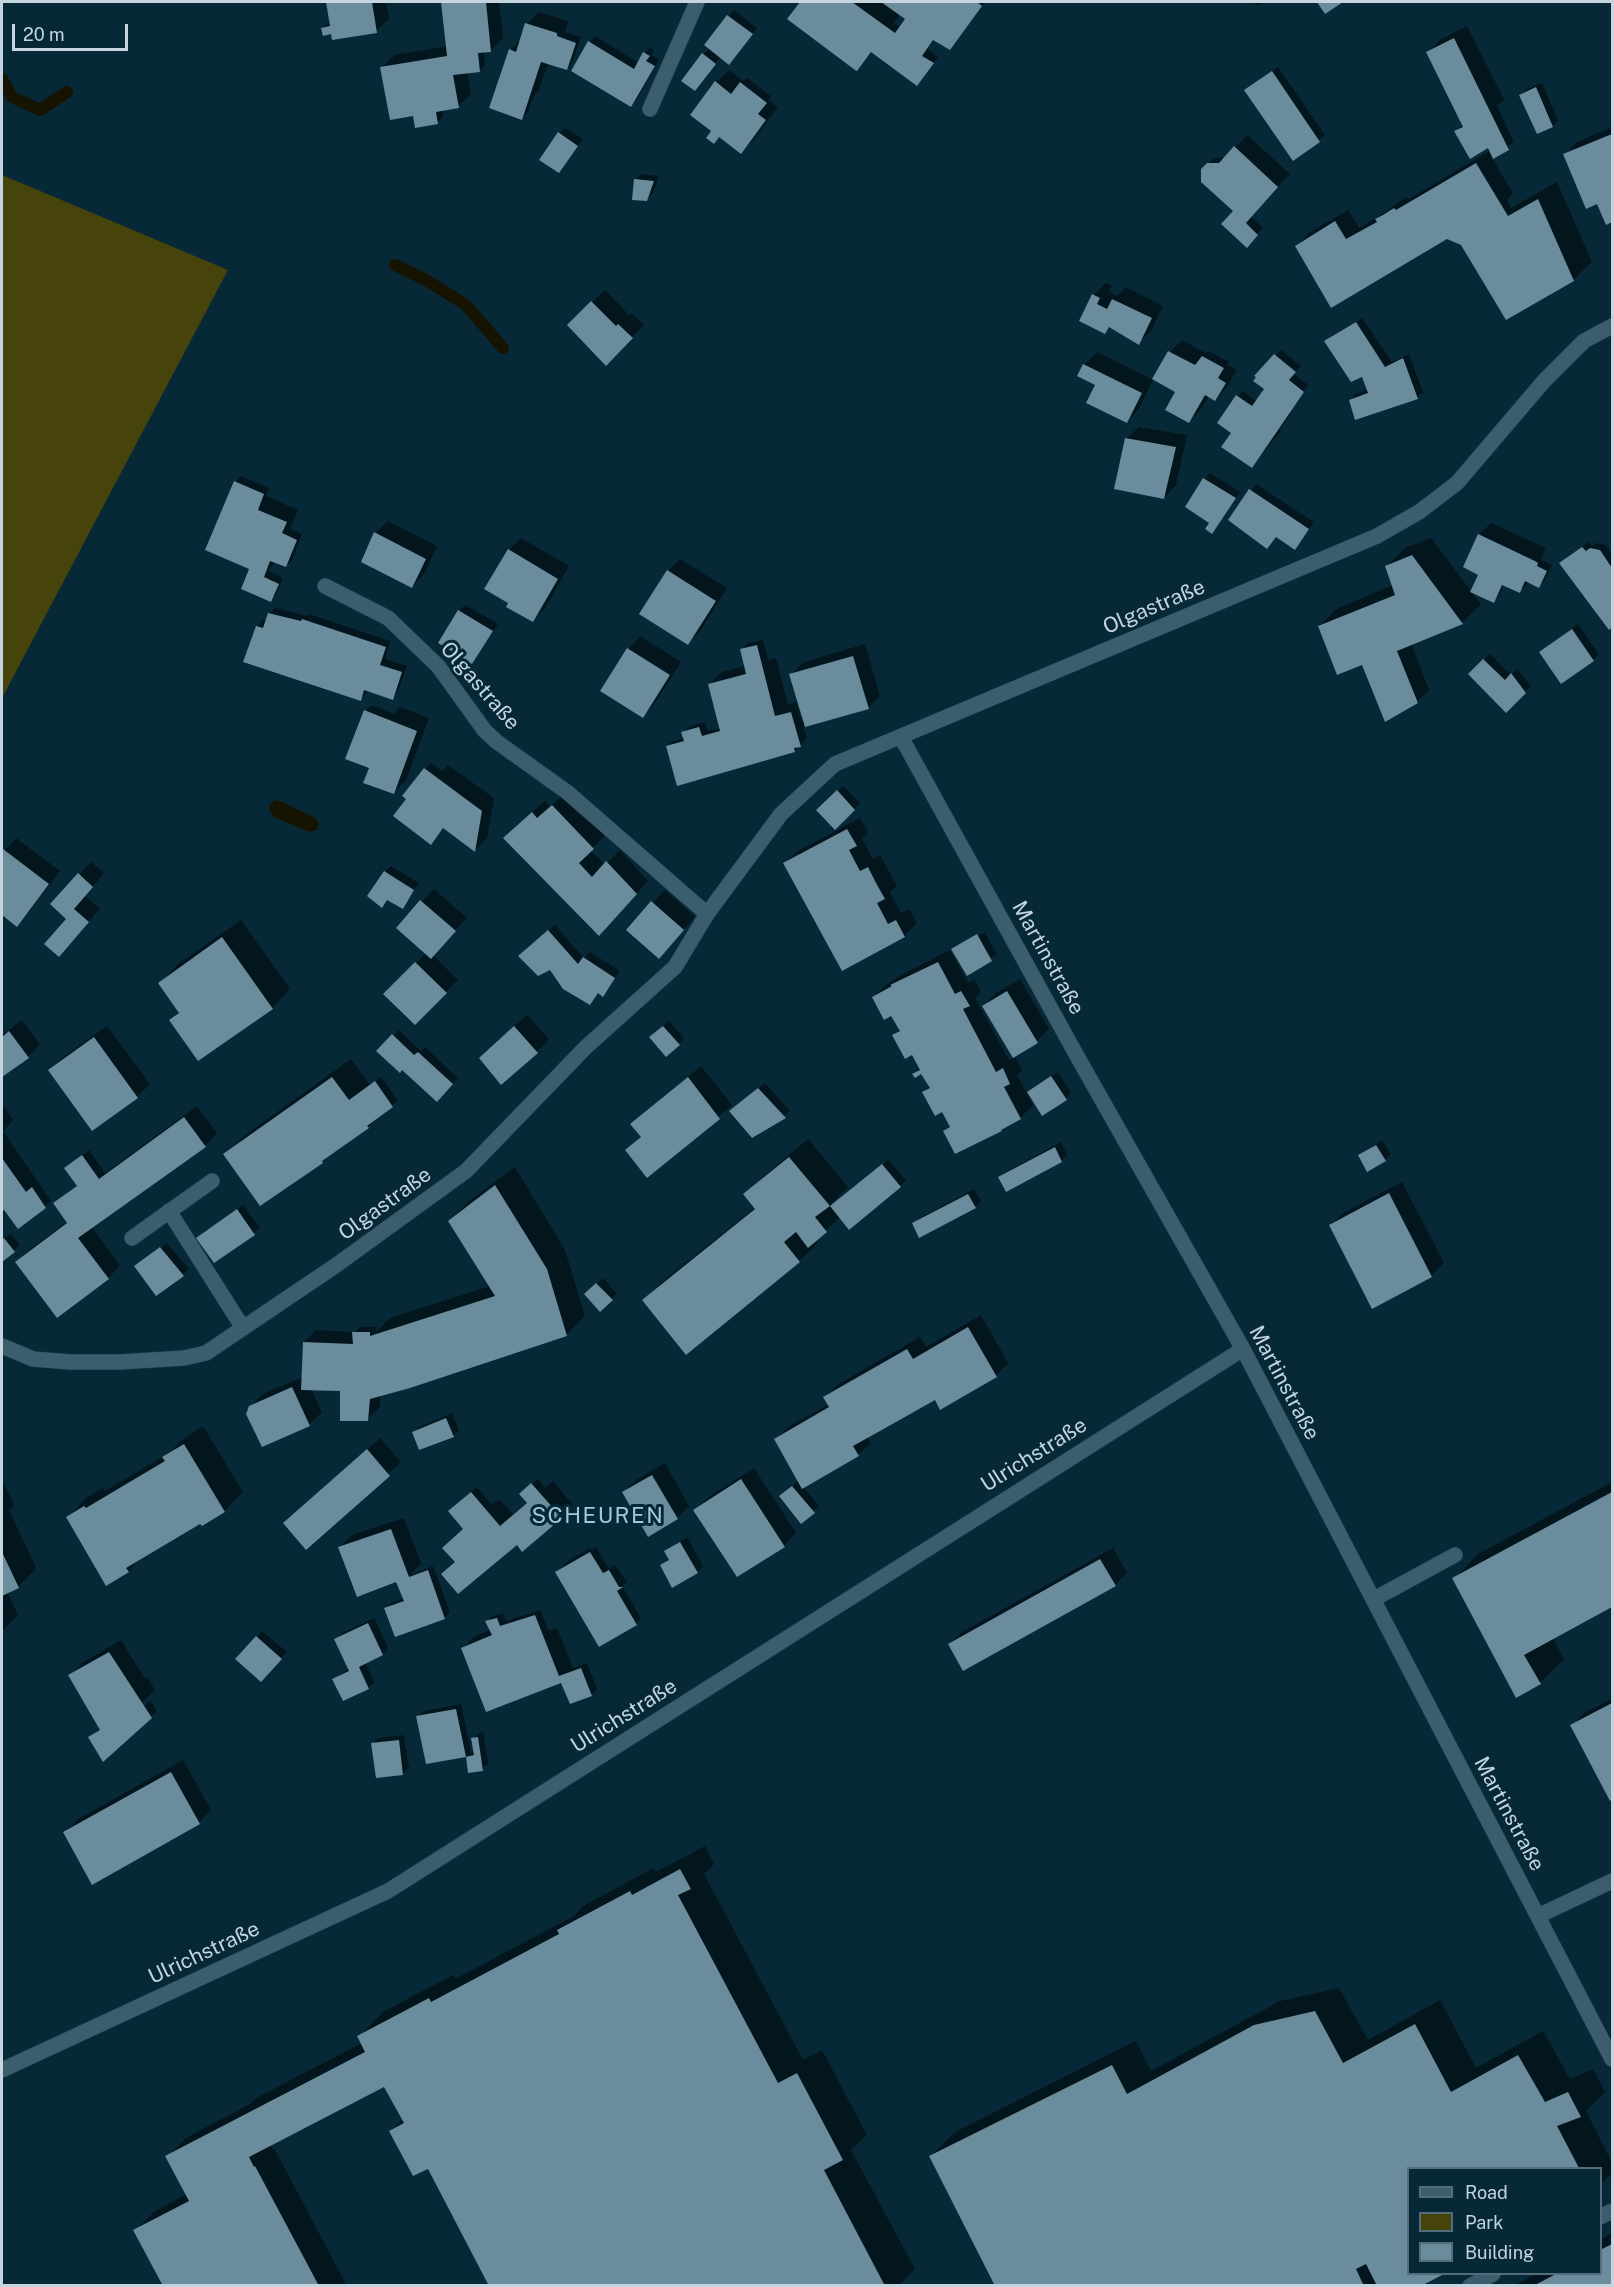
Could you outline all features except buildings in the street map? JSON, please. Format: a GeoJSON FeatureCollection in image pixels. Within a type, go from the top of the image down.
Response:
{"type":"FeatureCollection","features":[{"type":"Feature","properties":{"kind":"street"},"geometry":{"type":"LineString","coordinates":[[650,110],[697,2]]}},
{"type":"Feature","properties":{"kind":"street","name":"Olgastraße"},"geometry":{"type":"LineString","coordinates":[[2,1346],[33,1359],[70,1362],[184,1358],[206,1353],[335,1266],[466,1171],[586,1047],[675,967],[707,914],[781,814],[835,764],[1377,536],[1419,512],[1457,483],[1544,381],[1584,340],[1612,326]]}},
{"type":"Feature","properties":{"kind":"street","name":"Olgastraße"},"geometry":{"type":"LineString","coordinates":[[325,586],[388,618],[438,666],[485,731],[567,792],[707,914]]}},
{"type":"Feature","properties":{"kind":"street","name":"Martinstraße"},"geometry":{"type":"LineString","coordinates":[[901,737],[1077,1056],[1243,1349],[1612,2059]]}},
{"type":"Feature","properties":{"kind":"street"},"geometry":{"type":"LineString","coordinates":[[132,1238],[212,1181]]}},
{"type":"Feature","properties":{"kind":"street"},"geometry":{"type":"LineString","coordinates":[[169,1211],[243,1328]]}},
{"type":"Feature","properties":{"kind":"street","name":"Ulrichstraße"},"geometry":{"type":"LineString","coordinates":[[2,2070],[388,1891],[1243,1349]]}},
{"type":"Feature","properties":{"kind":"street"},"geometry":{"type":"LineString","coordinates":[[1374,1599],[1455,1555]]}},
{"type":"Feature","properties":{"kind":"street"},"geometry":{"type":"LineString","coordinates":[[1538,1916],[1612,1881]]}},
{"type":"Feature","properties":{"kind":"street"},"geometry":{"type":"LineString","coordinates":[[1470,2286],[1491,2275]]}},
{"type":"Feature","properties":{"kind":"green space"},"geometry":{"type":"Polygon","coordinates":[[[2,175],[228,270],[2,698],[2,175]]]}},
{"type":"Feature","properties":{"kind":"shaded area"},"geometry":{"type":"Polygon","coordinates":[[[277,800],[316,818],[319,823],[317,830],[309,832],[274,817],[269,807],[277,800]]]}},
{"type":"Feature","properties":{"kind":"waterway"},"geometry":{"type":"LineString","coordinates":[[2,79],[12,97],[40,110],[67,92]]}},
{"type":"Feature","properties":{"kind":"waterway"},"geometry":{"type":"LineString","coordinates":[[395,265],[426,280],[466,305],[503,348]]}},
{"type":"Feature","properties":{"kind":"district","name":"SCHEUREN"},"geometry":{"type":"Point","coordinates":[598,1516]}}]}
